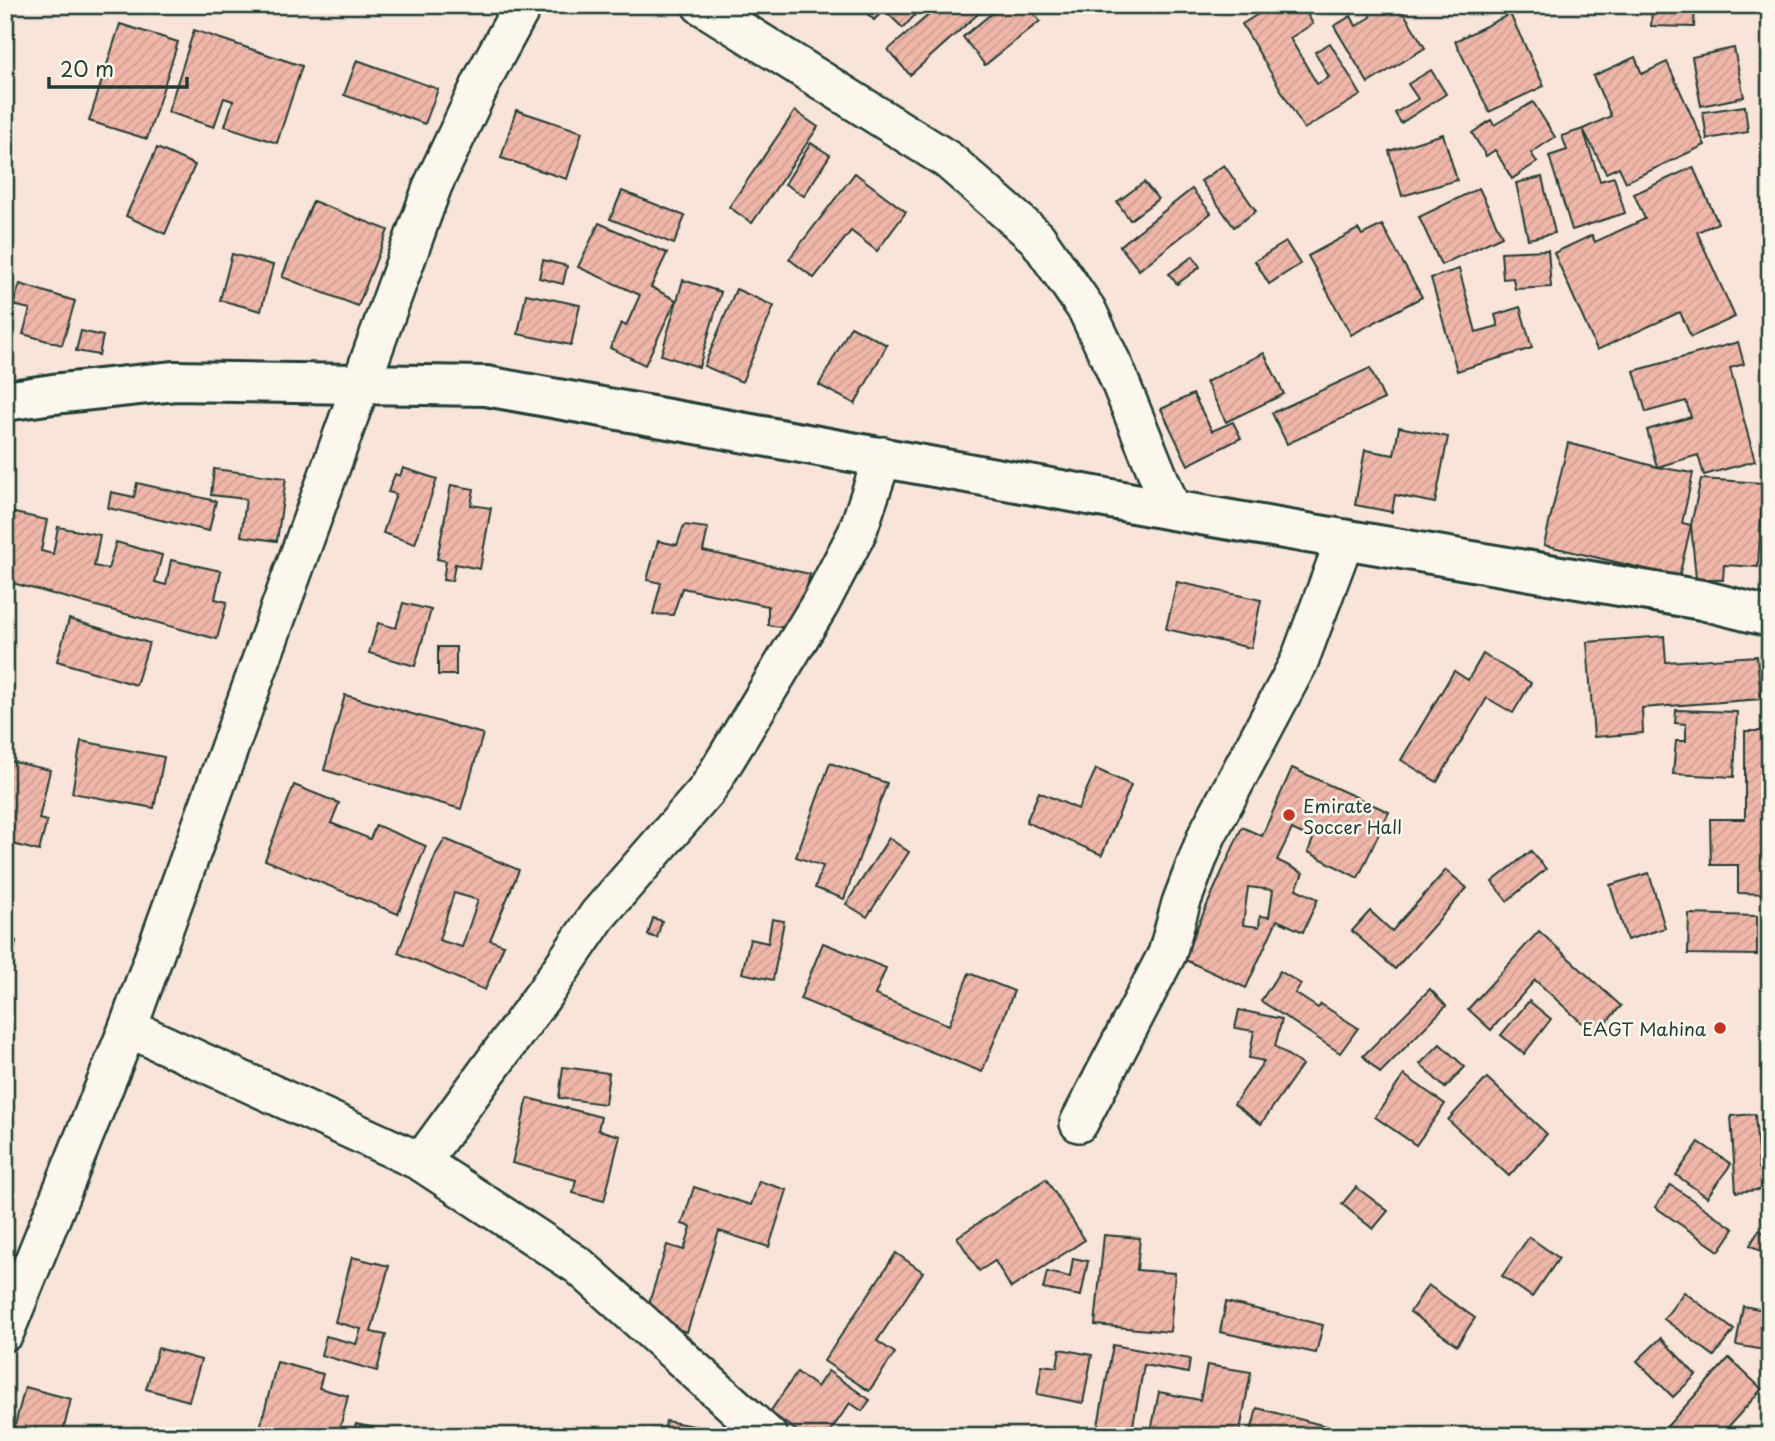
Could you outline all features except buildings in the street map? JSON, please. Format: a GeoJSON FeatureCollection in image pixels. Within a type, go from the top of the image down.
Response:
{"type":"FeatureCollection","features":[{"type":"Feature","properties":{"kind":"street"},"geometry":{"type":"LineString","coordinates":[[5,1332],[128,1028],[433,185],[487,71],[523,5]]}},
{"type":"Feature","properties":{"kind":"street"},"geometry":{"type":"LineString","coordinates":[[701,5],[948,160],[1037,238],[1087,310],[1114,367],[1172,510]]}},
{"type":"Feature","properties":{"kind":"street"},"geometry":{"type":"LineString","coordinates":[[5,401],[175,382],[486,386],[1172,510],[1702,600],[1770,617]]}},
{"type":"Feature","properties":{"kind":"street"},"geometry":{"type":"LineString","coordinates":[[421,1162],[544,994],[598,915],[707,790],[821,604],[857,533],[883,456]]}},
{"type":"Feature","properties":{"kind":"street"},"geometry":{"type":"LineString","coordinates":[[1079,1123],[1167,954],[1181,903],[1207,835],[1299,662],[1345,539]]}},
{"type":"Feature","properties":{"kind":"street"},"geometry":{"type":"LineString","coordinates":[[128,1028],[421,1162],[579,1266],[768,1436]]}},
{"type":"Feature","properties":{"kind":"place","name":"Emirate Soccer Hall"},"geometry":{"type":"Point","coordinates":[1289,815]}},
{"type":"Feature","properties":{"kind":"place","name":"EAGT Mahina"},"geometry":{"type":"Point","coordinates":[1720,1028]}}]}
